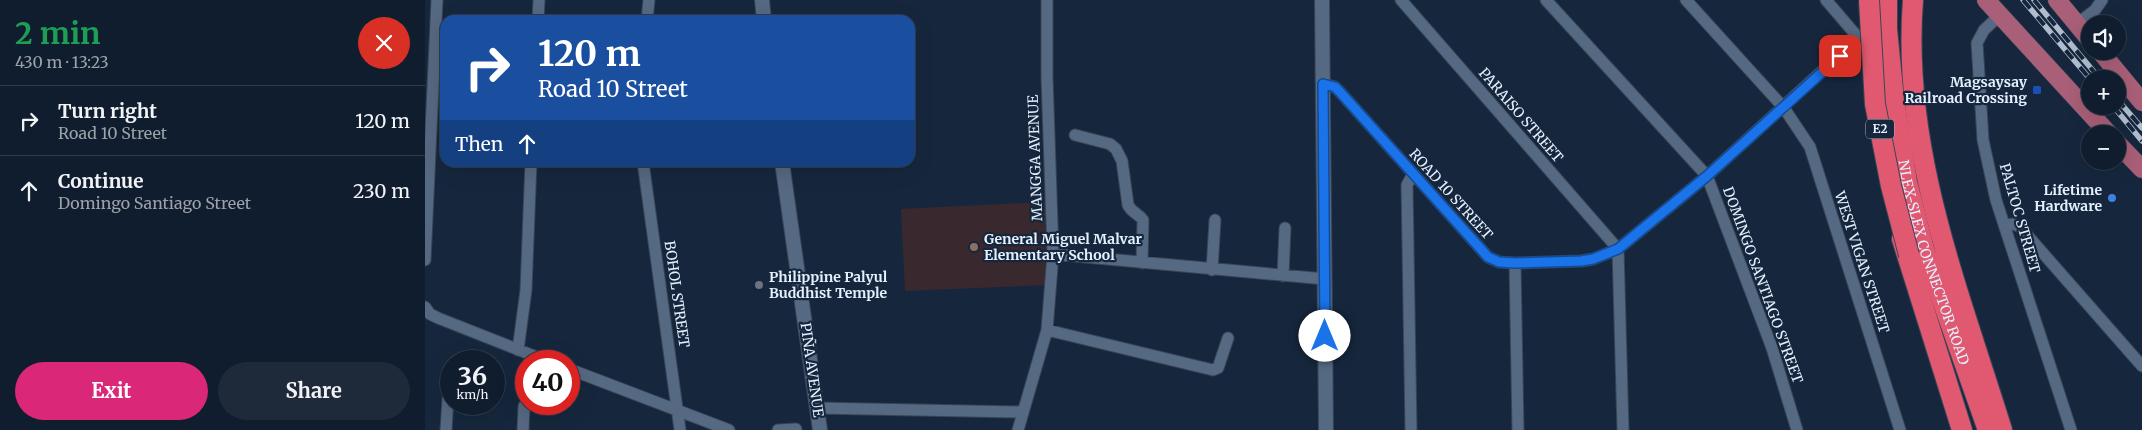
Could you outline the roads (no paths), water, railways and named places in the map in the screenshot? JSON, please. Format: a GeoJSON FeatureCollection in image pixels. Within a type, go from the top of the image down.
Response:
{"type":"FeatureCollection","features":[{"type":"Feature","properties":{"kind":"highway","name":"NLEX-SLEX CONNECTOR ROAD"},"geometry":{"type":"LineString","coordinates":[[1869,0],[1875,104],[1891,186],[1909,255],[1968,430]]}},
{"type":"Feature","properties":{"kind":"highway"},"geometry":{"type":"LineString","coordinates":[[1881,0],[1879,104],[1887,180],[1906,254],[1962,430]]}},
{"type":"Feature","properties":{"kind":"highway","name":"NLEX-SLEX CONNECTOR ROAD"},"geometry":{"type":"LineString","coordinates":[[1887,0],[1887,29],[1893,100],[1907,182],[1924,249],[1988,430]]}},
{"type":"Feature","properties":{"kind":"highway"},"geometry":{"type":"LineString","coordinates":[[1913,0],[1911,29],[1914,100],[1925,174],[1944,244],[2002,430]]}},
{"type":"Feature","properties":{"kind":"main road"},"geometry":{"type":"LineString","coordinates":[[1986,0],[2101,125]]}},
{"type":"Feature","properties":{"kind":"main road"},"geometry":{"type":"LineString","coordinates":[[2057,0],[2081,29]]}},
{"type":"Feature","properties":{"kind":"main road"},"geometry":{"type":"LineString","coordinates":[[2107,60],[2142,102]]}},
{"type":"Feature","properties":{"kind":"main road"},"geometry":{"type":"LineString","coordinates":[[2126,152],[2142,169]]}},
{"type":"Feature","properties":{"kind":"street"},"geometry":{"type":"LineString","coordinates":[[425,260],[437,0]]}},
{"type":"Feature","properties":{"kind":"street"},"geometry":{"type":"LineString","coordinates":[[538,15],[539,0]]}},
{"type":"Feature","properties":{"kind":"street"},"geometry":{"type":"LineString","coordinates":[[648,15],[649,0]]}},
{"type":"Feature","properties":{"kind":"street"},"geometry":{"type":"LineString","coordinates":[[762,0],[764,15]]}},
{"type":"Feature","properties":{"kind":"street","name":"MANGGA AVENUE"},"geometry":{"type":"LineString","coordinates":[[1018,430],[1047,330],[1053,254],[1047,77],[1047,0]]}},
{"type":"Feature","properties":{"kind":"street"},"geometry":{"type":"LineString","coordinates":[[1322,0],[1326,430]]}},
{"type":"Feature","properties":{"kind":"street","name":"PARAISO STREET"},"geometry":{"type":"LineString","coordinates":[[1401,0],[1618,249]]}},
{"type":"Feature","properties":{"kind":"street"},"geometry":{"type":"LineString","coordinates":[[1546,0],[1707,176]]}},
{"type":"Feature","properties":{"kind":"street","name":"WEST VIGAN STREET"},"geometry":{"type":"LineString","coordinates":[[1686,0],[1784,108],[1810,147],[1900,430]]}},
{"type":"Feature","properties":{"kind":"street","name":"DOMINGO SANTIAGO STREET"},"geometry":{"type":"LineString","coordinates":[[1797,430],[1772,348],[1707,176],[1784,108],[1854,42],[1856,35],[1826,0]]}},
{"type":"Feature","properties":{"kind":"street"},"geometry":{"type":"LineString","coordinates":[[2077,24],[2095,10],[2102,0]]}},
{"type":"Feature","properties":{"kind":"street","name":"PALTOC STREET"},"geometry":{"type":"LineString","coordinates":[[1999,16],[1984,30],[1977,43],[1983,140],[1996,200],[2071,430]]}},
{"type":"Feature","properties":{"kind":"street","name":"ROAD 10 STREET"},"geometry":{"type":"LineString","coordinates":[[1323,84],[1335,87],[1340,92],[1488,257],[1499,262],[1581,261],[1593,259],[1618,249],[1707,176]]}},
{"type":"Feature","properties":{"kind":"street"},"geometry":{"type":"LineString","coordinates":[[1075,135],[1110,144],[1120,155],[1128,205],[1131,211],[1139,215],[1143,220],[1141,263]]}},
{"type":"Feature","properties":{"kind":"street"},"geometry":{"type":"LineString","coordinates":[[425,307],[430,314],[438,318],[519,350],[526,290],[531,167]]}},
{"type":"Feature","properties":{"kind":"street","name":"BOHOL STREET"},"geometry":{"type":"LineString","coordinates":[[644,167],[680,430]]}},
{"type":"Feature","properties":{"kind":"street","name":"PIÑA AVENUE"},"geometry":{"type":"LineString","coordinates":[[783,167],[820,430]]}},
{"type":"Feature","properties":{"kind":"street"},"geometry":{"type":"LineString","coordinates":[[1411,430],[1407,185],[1413,174]]}},
{"type":"Feature","properties":{"kind":"street"},"geometry":{"type":"LineString","coordinates":[[1212,270],[1215,220]]}},
{"type":"Feature","properties":{"kind":"street"},"geometry":{"type":"LineString","coordinates":[[2005,225],[2014,224],[2020,227],[2142,366]]}},
{"type":"Feature","properties":{"kind":"street"},"geometry":{"type":"LineString","coordinates":[[1283,276],[1285,228]]}},
{"type":"Feature","properties":{"kind":"street"},"geometry":{"type":"LineString","coordinates":[[1618,249],[1623,430]]}},
{"type":"Feature","properties":{"kind":"street"},"geometry":{"type":"LineString","coordinates":[[1053,254],[1325,279]]}},
{"type":"Feature","properties":{"kind":"street"},"geometry":{"type":"LineString","coordinates":[[1515,263],[1518,430]]}},
{"type":"Feature","properties":{"kind":"street"},"geometry":{"type":"LineString","coordinates":[[1047,330],[1213,370],[1218,368],[1221,362],[1227,338]]}},
{"type":"Feature","properties":{"kind":"street"},"geometry":{"type":"LineString","coordinates":[[580,373],[729,430]]}},
{"type":"Feature","properties":{"kind":"street"},"geometry":{"type":"LineString","coordinates":[[817,408],[1023,412]]}},
{"type":"Feature","properties":{"kind":"street"},"geometry":{"type":"LineString","coordinates":[[446,430],[447,415]]}},
{"type":"Feature","properties":{"kind":"street"},"geometry":{"type":"LineString","coordinates":[[523,430],[524,415]]}},
{"type":"Feature","properties":{"kind":"street"},"geometry":{"type":"LineString","coordinates":[[778,430],[796,429]]}},
{"type":"Feature","properties":{"kind":"railway"},"geometry":{"type":"LineString","coordinates":[[2023,0],[2082,70]]}},
{"type":"Feature","properties":{"kind":"railway"},"geometry":{"type":"LineString","coordinates":[[2034,0],[2092,70]]}},
{"type":"Feature","properties":{"kind":"railway"},"geometry":{"type":"LineString","coordinates":[[2126,109],[2142,128]]}},
{"type":"Feature","properties":{"kind":"railway"},"geometry":{"type":"LineString","coordinates":[[2120,115],[2142,141]]}},
{"type":"Feature","properties":{"kind":"place","name":"Magsaysay Railroad Crossing"},"geometry":{"type":"Point","coordinates":[2037,90]}},
{"type":"Feature","properties":{"kind":"place","name":"Lifetime Hardware"},"geometry":{"type":"Point","coordinates":[2112,198]}},
{"type":"Feature","properties":{"kind":"place","name":"General Miguel Malvar Elementary School"},"geometry":{"type":"Point","coordinates":[974,247]}},
{"type":"Feature","properties":{"kind":"place","name":"Philippine Palyul Buddhist Temple"},"geometry":{"type":"Point","coordinates":[759,285]}}]}
